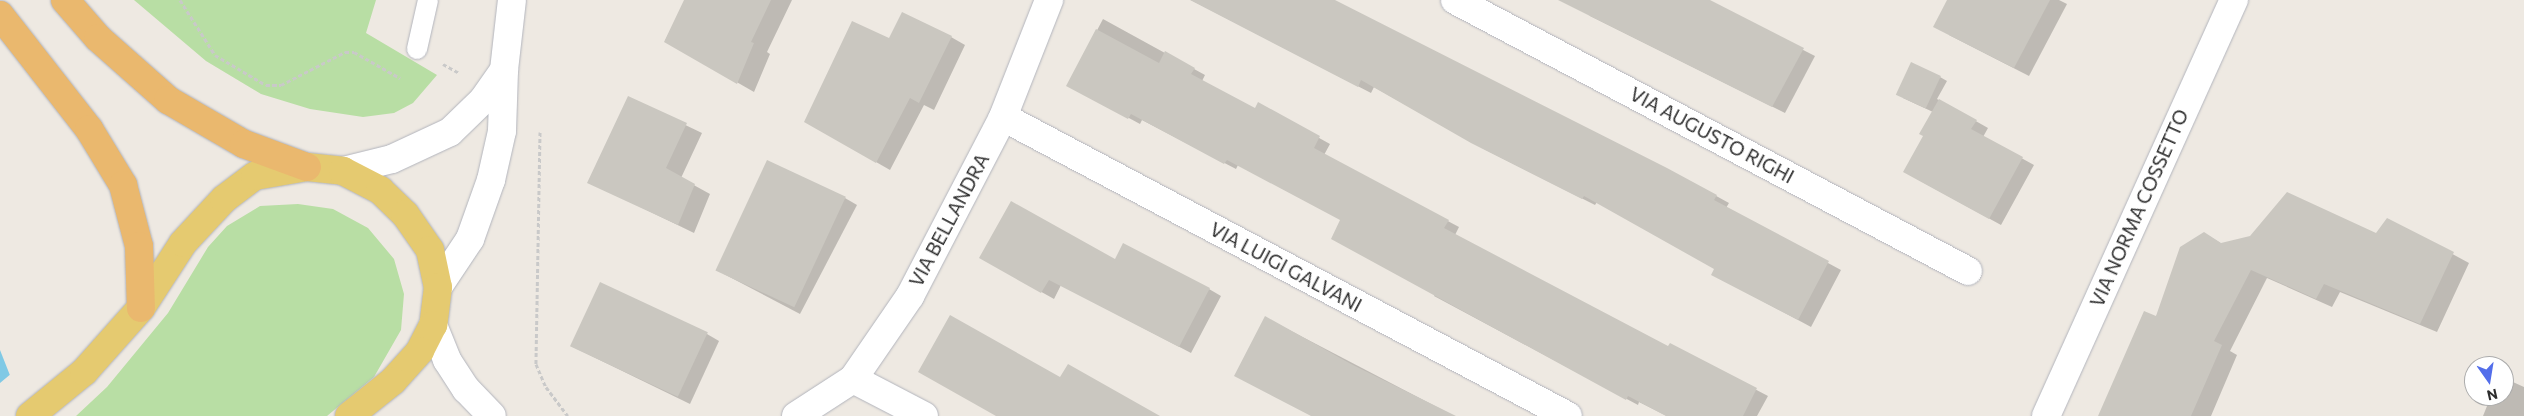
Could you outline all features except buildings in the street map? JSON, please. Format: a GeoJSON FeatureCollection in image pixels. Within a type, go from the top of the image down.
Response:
{"type":"FeatureCollection","features":[{"type":"Feature","properties":{"kind":"highway"},"geometry":{"type":"LineString","coordinates":[[65,0],[98,38],[168,100],[244,144],[307,167]]}},
{"type":"Feature","properties":{"kind":"highway"},"geometry":{"type":"LineString","coordinates":[[0,15],[90,129],[123,185],[139,246],[141,308]]}},
{"type":"Feature","properties":{"kind":"main road"},"geometry":{"type":"LineString","coordinates":[[30,416],[84,372],[141,308],[183,243],[224,199],[255,176],[307,167],[343,171],[380,190],[405,214],[430,250],[438,287],[433,325],[420,351],[393,381],[349,416]]}},
{"type":"Feature","properties":{"kind":"street"},"geometry":{"type":"LineString","coordinates":[[438,287],[470,239],[492,180],[502,131],[504,70],[512,0]]}},
{"type":"Feature","properties":{"kind":"street","name":"VIA BELLANDRA"},"geometry":{"type":"LineString","coordinates":[[802,414],[853,379],[910,296],[1003,117],[1049,0]]}},
{"type":"Feature","properties":{"kind":"street","name":"VIA AUGUSTO RIGHI"},"geometry":{"type":"LineString","coordinates":[[1456,0],[1968,271]]}},
{"type":"Feature","properties":{"kind":"street","name":"VIA NORMA COSSETTO"},"geometry":{"type":"LineString","coordinates":[[2046,416],[2234,0]]}},
{"type":"Feature","properties":{"kind":"street"},"geometry":{"type":"LineString","coordinates":[[343,171],[392,159],[450,132],[483,100],[504,70]]}},
{"type":"Feature","properties":{"kind":"street","name":"VIA LUIGI GALVANI"},"geometry":{"type":"LineString","coordinates":[[1003,117],[1568,416]]}},
{"type":"Feature","properties":{"kind":"street"},"geometry":{"type":"LineString","coordinates":[[433,325],[447,360],[466,389],[492,416]]}},
{"type":"Feature","properties":{"kind":"street"},"geometry":{"type":"LineString","coordinates":[[853,379],[924,416]]}},
{"type":"Feature","properties":{"kind":"lane"},"geometry":{"type":"LineString","coordinates":[[417,49],[428,0]]}},
{"type":"Feature","properties":{"kind":"path"},"geometry":{"type":"LineString","coordinates":[[180,0],[215,55],[266,85],[280,85],[344,52],[354,52],[400,78]]}},
{"type":"Feature","properties":{"kind":"path"},"geometry":{"type":"LineString","coordinates":[[540,125],[536,364],[546,387],[568,416]]}},
{"type":"Feature","properties":{"kind":"green space"},"geometry":{"type":"Polygon","coordinates":[[[134,0],[376,0],[366,33],[437,75],[413,103],[394,113],[363,117],[310,109],[261,94],[206,61],[134,0]]]}},
{"type":"Feature","properties":{"kind":"green space"},"geometry":{"type":"Polygon","coordinates":[[[298,204],[333,209],[368,228],[394,259],[404,294],[401,330],[374,377],[327,416],[76,416],[107,387],[168,313],[208,247],[227,226],[260,206],[298,204]]]}},
{"type":"Feature","properties":{"kind":"water"},"geometry":{"type":"Polygon","coordinates":[[[0,350],[26,416],[0,416],[0,350]]]}},
{"type":"Feature","properties":{"kind":"pier"},"geometry":{"type":"Polygon","coordinates":[[[12,373],[29,416],[0,416],[0,383],[12,373]]]}}]}
